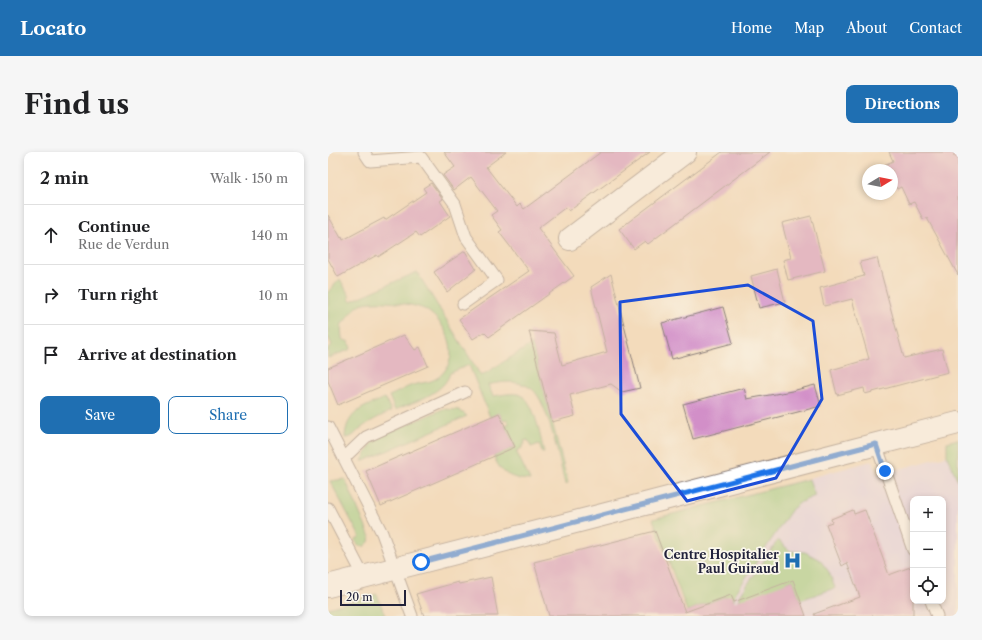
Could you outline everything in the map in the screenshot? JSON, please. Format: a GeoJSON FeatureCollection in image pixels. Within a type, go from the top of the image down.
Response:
{"type":"FeatureCollection","features":[{"type":"Feature","properties":{"kind":"street"},"geometry":{"type":"LineString","coordinates":[[570,239],[685,152]]}},
{"type":"Feature","properties":{"kind":"street"},"geometry":{"type":"LineString","coordinates":[[328,586],[958,423]]}},
{"type":"Feature","properties":{"kind":"lane"},"geometry":{"type":"LineString","coordinates":[[364,152],[370,160],[424,154],[455,204],[466,237],[497,280],[463,304]]}},
{"type":"Feature","properties":{"kind":"lane"},"geometry":{"type":"LineString","coordinates":[[344,458],[366,436],[465,392]]}},
{"type":"Feature","properties":{"kind":"lane"},"geometry":{"type":"LineString","coordinates":[[328,427],[382,533],[412,616]]}},
{"type":"Feature","properties":{"kind":"lane"},"geometry":{"type":"LineString","coordinates":[[876,444],[910,541]]}},
{"type":"Feature","properties":{"kind":"lane"},"geometry":{"type":"LineString","coordinates":[[328,508],[364,577]]}},
{"type":"Feature","properties":{"kind":"lane"},"geometry":{"type":"LineString","coordinates":[[932,604],[937,616]]}},
{"type":"Feature","properties":{"kind":"highlighted area"},"geometry":{"type":"Polygon","coordinates":[[[748,285],[813,321],[822,399],[776,478],[687,501],[621,414],[620,302],[748,285]]]}},
{"type":"Feature","properties":{"kind":"shaded area","name":"Centre Hospitalier Paul Guiraud"},"geometry":{"type":"Polygon","coordinates":[[[958,439],[958,616],[693,616],[656,520],[872,461],[877,474],[947,456],[947,442],[958,439]]]}},
{"type":"Feature","properties":{"kind":"green space"},"geometry":{"type":"Polygon","coordinates":[[[417,272],[481,376],[532,344],[568,483],[565,484],[557,448],[543,406],[538,396],[527,386],[511,382],[488,385],[493,396],[518,394],[526,399],[530,405],[539,429],[544,452],[542,452],[539,444],[531,447],[528,440],[524,441],[525,444],[522,448],[516,451],[530,480],[512,477],[503,471],[497,462],[494,456],[515,447],[505,425],[509,424],[507,419],[503,421],[499,413],[490,417],[469,365],[450,373],[447,380],[435,392],[395,410],[389,396],[410,386],[436,379],[448,366],[451,349],[449,340],[440,323],[426,310],[412,305],[394,302],[361,304],[351,313],[341,327],[342,339],[349,342],[351,349],[328,358],[328,349],[332,345],[328,336],[328,292],[340,279],[351,301],[417,272]]]}},
{"type":"Feature","properties":{"kind":"green space"},"geometry":{"type":"Polygon","coordinates":[[[385,398],[391,411],[368,423],[352,436],[345,438],[346,429],[349,422],[358,411],[385,398]]]}},
{"type":"Feature","properties":{"kind":"green space"},"geometry":{"type":"Polygon","coordinates":[[[443,409],[459,410],[467,416],[362,461],[372,443],[381,436],[443,409]]]}},
{"type":"Feature","properties":{"kind":"green space"},"geometry":{"type":"Polygon","coordinates":[[[958,439],[958,481],[947,456],[947,442],[958,439]]]}},
{"type":"Feature","properties":{"kind":"green space"},"geometry":{"type":"Polygon","coordinates":[[[345,479],[370,537],[369,542],[365,546],[359,546],[355,540],[360,537],[330,481],[345,479]]]}},
{"type":"Feature","properties":{"kind":"green space"},"geometry":{"type":"Polygon","coordinates":[[[809,479],[815,496],[801,502],[792,509],[735,594],[733,604],[734,616],[726,596],[687,611],[653,519],[809,479]]]}},
{"type":"Feature","properties":{"kind":"green space"},"geometry":{"type":"Polygon","coordinates":[[[778,540],[790,551],[805,552],[820,560],[829,572],[835,588],[800,600],[793,580],[738,603],[741,594],[778,540]]]}},
{"type":"Feature","properties":{"kind":"green space"},"geometry":{"type":"Polygon","coordinates":[[[377,594],[385,616],[328,616],[328,608],[377,594]]]}},
{"type":"Feature","properties":{"kind":"building"},"geometry":{"type":"Polygon","coordinates":[[[444,152],[506,152],[486,167],[517,207],[520,204],[524,209],[601,152],[650,152],[569,211],[566,207],[538,228],[574,276],[489,337],[484,332],[473,339],[459,319],[529,271],[499,232],[502,230],[491,215],[497,211],[471,177],[454,190],[443,175],[455,167],[444,152]]]}},
{"type":"Feature","properties":{"kind":"building"},"geometry":{"type":"Polygon","coordinates":[[[722,152],[770,152],[648,244],[645,241],[634,249],[619,229],[722,152]]]}},
{"type":"Feature","properties":{"kind":"building"},"geometry":{"type":"Polygon","coordinates":[[[889,152],[954,152],[954,156],[958,158],[958,275],[927,218],[923,219],[914,202],[909,204],[901,187],[898,188],[898,164],[886,164],[893,161],[889,152]]]}},
{"type":"Feature","properties":{"kind":"building"},"geometry":{"type":"Polygon","coordinates":[[[431,183],[443,199],[440,201],[450,216],[420,237],[416,232],[378,257],[377,255],[338,277],[328,259],[328,215],[343,240],[384,218],[385,220],[426,192],[423,188],[431,183]]]}},
{"type":"Feature","properties":{"kind":"building"},"geometry":{"type":"Polygon","coordinates":[[[811,216],[825,271],[788,280],[783,260],[791,258],[782,223],[811,216]]]}},
{"type":"Feature","properties":{"kind":"building"},"geometry":{"type":"Polygon","coordinates":[[[465,251],[476,269],[447,292],[434,272],[465,251]]]}},
{"type":"Feature","properties":{"kind":"building"},"geometry":{"type":"Polygon","coordinates":[[[877,258],[904,358],[942,349],[948,372],[865,394],[864,388],[837,395],[831,370],[869,359],[852,299],[824,306],[820,288],[864,276],[860,262],[877,258]]]}},
{"type":"Feature","properties":{"kind":"building"},"geometry":{"type":"Polygon","coordinates":[[[777,269],[785,302],[759,308],[751,276],[777,269]]]}},
{"type":"Feature","properties":{"kind":"building"},"geometry":{"type":"Polygon","coordinates":[[[611,274],[640,388],[622,392],[611,384],[570,395],[575,416],[552,422],[529,331],[554,333],[562,365],[607,352],[591,287],[611,274]]]}},
{"type":"Feature","properties":{"kind":"building"},"geometry":{"type":"Polygon","coordinates":[[[723,307],[733,343],[672,359],[662,323],[723,307]]]}},
{"type":"Feature","properties":{"kind":"building"},"geometry":{"type":"Polygon","coordinates":[[[404,335],[415,350],[420,347],[428,366],[338,405],[328,381],[328,368],[404,335]]]}},
{"type":"Feature","properties":{"kind":"building"},"geometry":{"type":"Polygon","coordinates":[[[815,385],[821,406],[693,439],[683,404],[744,388],[747,399],[792,391],[815,385]]]}},
{"type":"Feature","properties":{"kind":"building"},"geometry":{"type":"Polygon","coordinates":[[[499,413],[515,447],[381,506],[366,471],[499,413]]]}},
{"type":"Feature","properties":{"kind":"building"},"geometry":{"type":"Polygon","coordinates":[[[853,510],[854,514],[865,510],[889,575],[910,567],[910,604],[913,604],[913,616],[815,616],[814,614],[860,597],[847,563],[842,566],[826,524],[832,522],[831,519],[853,510]]]}},
{"type":"Feature","properties":{"kind":"building"},"geometry":{"type":"Polygon","coordinates":[[[655,531],[685,612],[731,595],[734,602],[793,580],[806,616],[549,616],[534,562],[655,531]]]}},
{"type":"Feature","properties":{"kind":"building"},"geometry":{"type":"Polygon","coordinates":[[[491,577],[498,616],[424,616],[416,594],[458,582],[459,584],[491,577]]]}},
{"type":"Feature","properties":{"kind":"place","name":"Centre Hospitalier Paul Guiraud"},"geometry":{"type":"Point","coordinates":[792,561]}},
{"type":"Feature","properties":{"kind":"route"},"geometry":{"type":"LineString","coordinates":[[421,562],[876,444],[885,471]]}}]}
